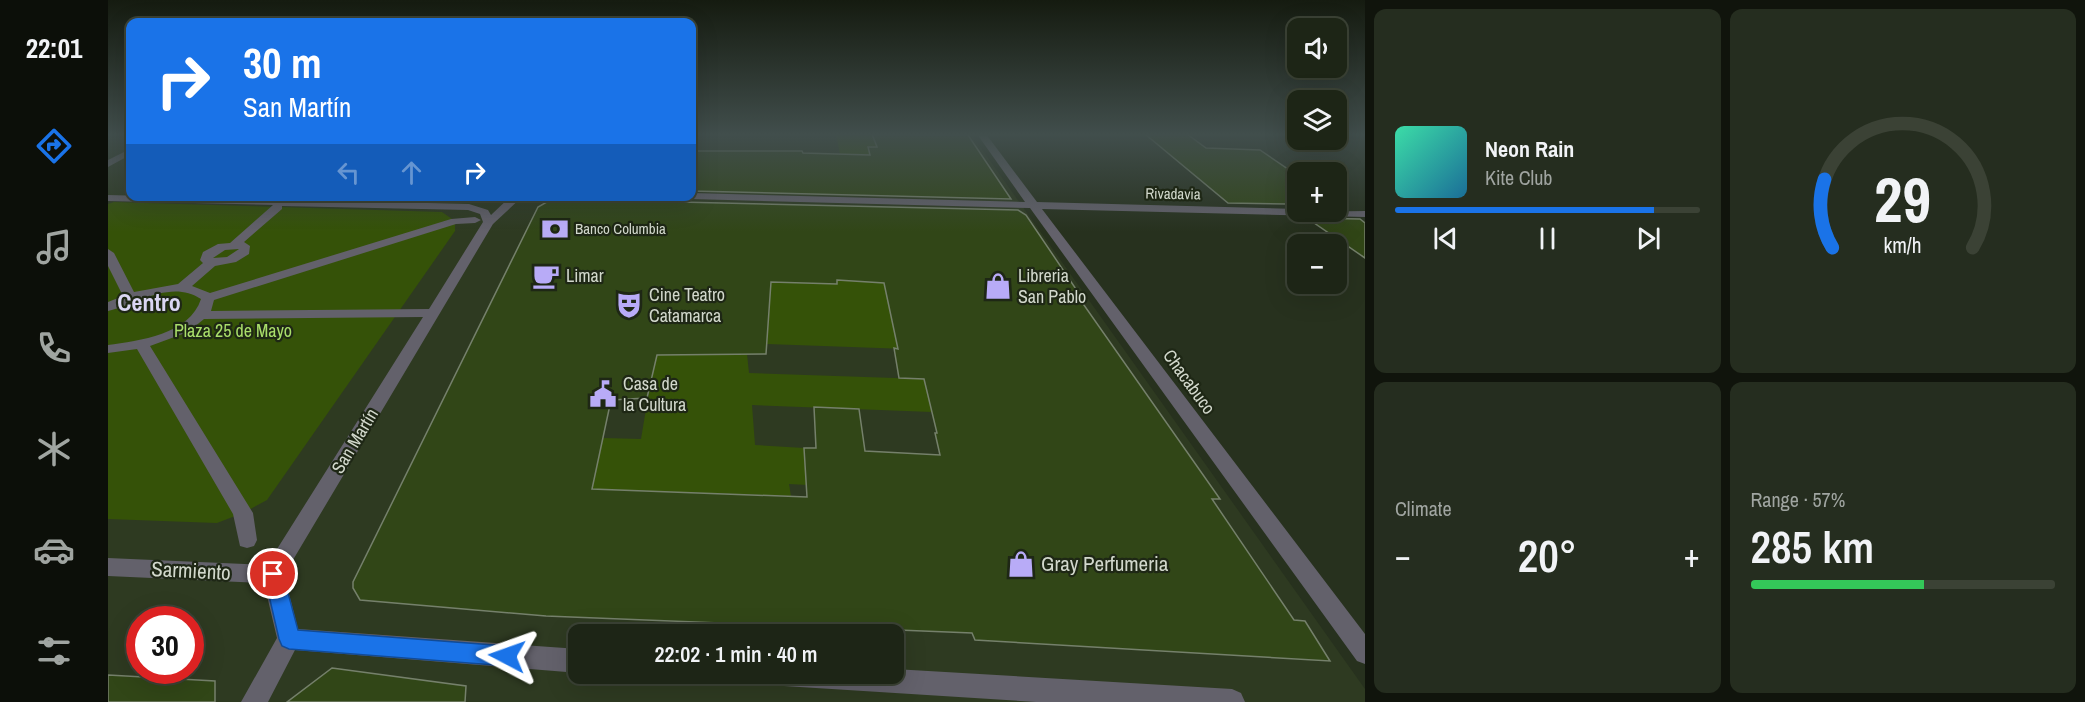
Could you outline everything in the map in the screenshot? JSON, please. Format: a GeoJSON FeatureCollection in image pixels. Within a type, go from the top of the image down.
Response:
{"type":"FeatureCollection","features":[{"type":"Feature","properties":{"kind":"street","name":"Chacabuco"},"geometry":{"type":"LineString","coordinates":[[1005,167],[1365,653]]}},
{"type":"Feature","properties":{"kind":"street"},"geometry":{"type":"LineString","coordinates":[[108,190],[126,191]]}},
{"type":"Feature","properties":{"kind":"street","name":"Rivadavia"},"geometry":{"type":"LineString","coordinates":[[696,196],[1365,214]]}},
{"type":"Feature","properties":{"kind":"street"},"geometry":{"type":"LineString","coordinates":[[108,198],[126,198]]}},
{"type":"Feature","properties":{"kind":"street"},"geometry":{"type":"LineString","coordinates":[[208,298],[455,221],[482,221],[484,212],[469,207],[228,201]]}},
{"type":"Feature","properties":{"kind":"street","name":"San Martín"},"geometry":{"type":"LineString","coordinates":[[273,574],[434,313],[482,221],[511,201]]}},
{"type":"Feature","properties":{"kind":"street"},"geometry":{"type":"LineString","coordinates":[[181,288],[212,262],[232,259],[245,251],[244,246],[234,245],[278,207]]}},
{"type":"Feature","properties":{"kind":"street"},"geometry":{"type":"LineString","coordinates":[[108,253],[130,297]]}},
{"type":"Feature","properties":{"kind":"street"},"geometry":{"type":"LineString","coordinates":[[108,307],[130,297],[165,289],[194,289],[203,292],[208,298],[208,306],[201,315],[177,331],[142,344],[108,349]]}},
{"type":"Feature","properties":{"kind":"street"},"geometry":{"type":"LineString","coordinates":[[201,315],[434,313]]}},
{"type":"Feature","properties":{"kind":"street"},"geometry":{"type":"LineString","coordinates":[[142,344],[243,513],[247,540]]}},
{"type":"Feature","properties":{"kind":"street","name":"Sarmiento"},"geometry":{"type":"LineString","coordinates":[[108,567],[273,574]]}},
{"type":"Feature","properties":{"kind":"street"},"geometry":{"type":"LineString","coordinates":[[254,702],[289,639],[273,574]]}},
{"type":"Feature","properties":{"kind":"street"},"geometry":{"type":"LineString","coordinates":[[289,639],[568,659]]}},
{"type":"Feature","properties":{"kind":"street"},"geometry":{"type":"LineString","coordinates":[[904,682],[1232,702]]}},
{"type":"Feature","properties":{"kind":"shaded area"},"geometry":{"type":"Polygon","coordinates":[[[108,167],[126,167],[126,201],[696,201],[696,167],[994,167],[1365,689],[1365,702],[108,702],[108,167]]]}},
{"type":"Feature","properties":{"kind":"green space","name":"Plaza 25 de Mayo"},"geometry":{"type":"Polygon","coordinates":[[[114,202],[442,212],[455,221],[455,231],[267,500],[217,523],[108,519],[108,204],[114,202]]]}},
{"type":"Feature","properties":{"kind":"green space"},"geometry":{"type":"Polygon","coordinates":[[[890,279],[935,350],[767,344],[771,282],[836,284],[837,280],[879,282],[890,279]]]}},
{"type":"Feature","properties":{"kind":"green space"},"geometry":{"type":"Polygon","coordinates":[[[747,354],[749,373],[924,379],[932,412],[752,405],[755,445],[804,448],[808,485],[789,484],[791,496],[592,489],[603,438],[641,439],[655,355],[747,354]]]}},
{"type":"Feature","properties":{"kind":"building"},"geometry":{"type":"Polygon","coordinates":[[[696,167],[989,167],[1011,199],[696,191],[696,167]]]}},
{"type":"Feature","properties":{"kind":"building"},"geometry":{"type":"Polygon","coordinates":[[[1184,167],[1284,167],[1287,168],[1287,204],[1228,203],[1184,167]]]}},
{"type":"Feature","properties":{"kind":"building"},"geometry":{"type":"Polygon","coordinates":[[[548,201],[1018,210],[1026,215],[1082,298],[1079,298],[1220,499],[1212,499],[1294,620],[1305,621],[1330,661],[975,640],[972,633],[904,630],[904,624],[746,624],[546,616],[360,600],[353,588],[353,582],[538,207],[548,201]],[[837,280],[837,284],[771,282],[766,354],[657,355],[647,398],[611,400],[592,489],[807,497],[804,448],[816,448],[814,407],[859,409],[865,451],[940,455],[924,379],[899,378],[894,348],[898,349],[884,283],[837,280]]]}},
{"type":"Feature","properties":{"kind":"building"},"geometry":{"type":"Polygon","coordinates":[[[1347,219],[1360,219],[1365,223],[1365,258],[1347,246],[1347,234],[1330,234],[1313,222],[1347,222],[1347,219]]]}},
{"type":"Feature","properties":{"kind":"building"},"geometry":{"type":"Polygon","coordinates":[[[332,668],[466,686],[465,702],[287,702],[332,668]]]}},
{"type":"Feature","properties":{"kind":"building"},"geometry":{"type":"Polygon","coordinates":[[[108,675],[126,676],[126,684],[204,684],[204,680],[215,681],[215,702],[108,702],[108,675]]]}},
{"type":"Feature","properties":{"kind":"place","name":"Banco Columbia"},"geometry":{"type":"Point","coordinates":[555,229]}},
{"type":"Feature","properties":{"kind":"place","name":"Limar"},"geometry":{"type":"Point","coordinates":[546,276]}},
{"type":"Feature","properties":{"kind":"place","name":"Libreria San Pablo"},"geometry":{"type":"Point","coordinates":[998,286]}},
{"type":"Feature","properties":{"kind":"place","name":"Cine Teatro Catamarca"},"geometry":{"type":"Point","coordinates":[629,305]}},
{"type":"Feature","properties":{"kind":"place","name":"Casa de la Cultura"},"geometry":{"type":"Point","coordinates":[603,394]}},
{"type":"Feature","properties":{"kind":"place","name":"Gray Perfumeria"},"geometry":{"type":"Point","coordinates":[1021,564]}},
{"type":"Feature","properties":{"kind":"district","name":"Centro"},"geometry":{"type":"Point","coordinates":[149,303]}},
{"type":"Feature","properties":{"kind":"route"},"geometry":{"type":"LineString","coordinates":[[273,574],[289,639],[507,656]]}}]}
